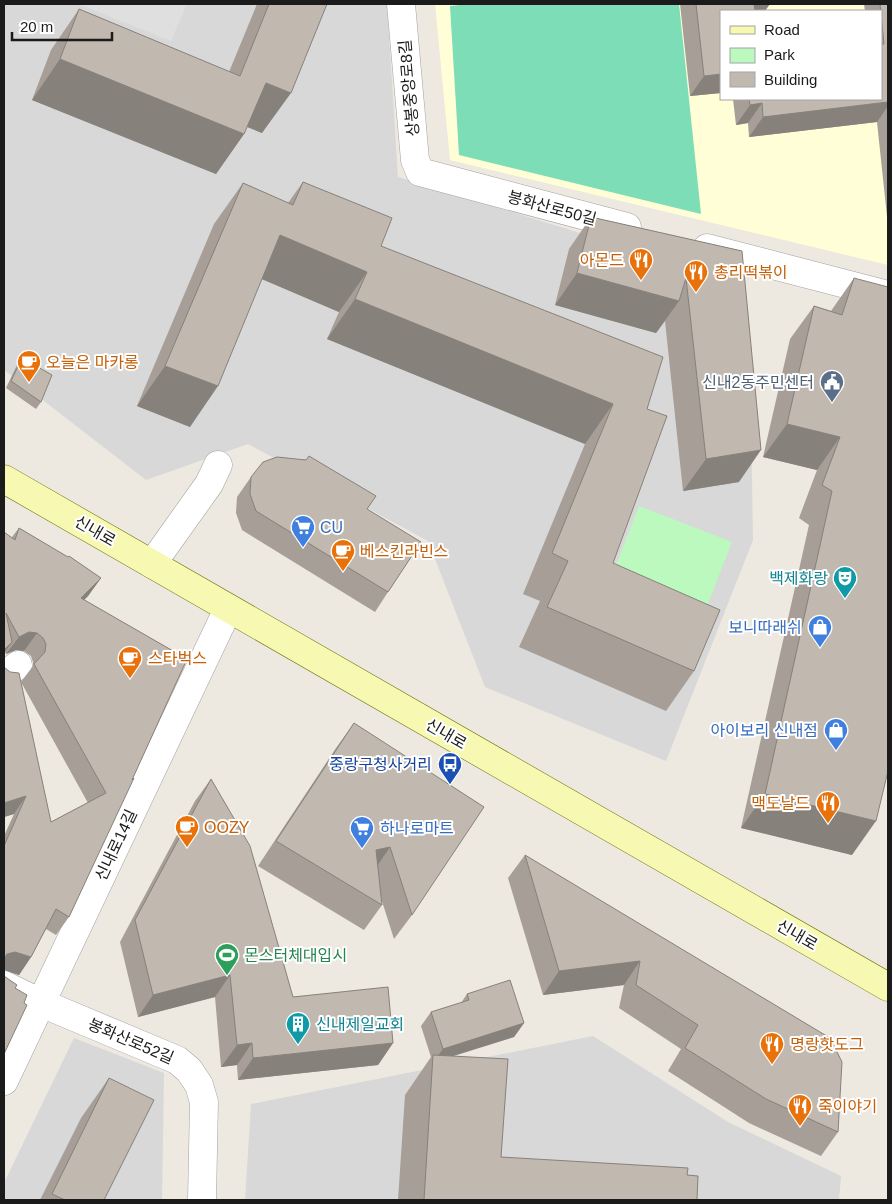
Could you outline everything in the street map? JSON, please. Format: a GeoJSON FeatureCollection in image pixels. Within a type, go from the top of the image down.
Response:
{"type":"FeatureCollection","features":[{"type":"Feature","properties":{"kind":"main road","name":"신내로"},"geometry":{"type":"LineString","coordinates":[[4,479],[888,988]]}},
{"type":"Feature","properties":{"kind":"street","name":"상봉중앙로8길"},"geometry":{"type":"LineString","coordinates":[[401,4],[415,160],[420,172]]}},
{"type":"Feature","properties":{"kind":"street","name":"봉화산로50길"},"geometry":{"type":"LineString","coordinates":[[420,172],[652,234]]}},
{"type":"Feature","properties":{"kind":"street"},"geometry":{"type":"LineString","coordinates":[[681,242],[888,295]]}},
{"type":"Feature","properties":{"kind":"street"},"geometry":{"type":"LineString","coordinates":[[152,564],[209,484],[218,465]]}},
{"type":"Feature","properties":{"kind":"street","name":"신내로14길"},"geometry":{"type":"LineString","coordinates":[[4,1081],[228,609]]}},
{"type":"Feature","properties":{"kind":"street","name":"봉화산로52길"},"geometry":{"type":"LineString","coordinates":[[4,985],[41,1003],[178,1060],[189,1070],[199,1085],[204,1102],[202,1200]]}},
{"type":"Feature","properties":{"kind":"shaded area"},"geometry":{"type":"Polygon","coordinates":[[[4,4],[387,4],[398,177],[736,281],[751,415],[753,540],[666,761],[485,687],[428,541],[248,444],[146,480],[4,370],[4,4]]]}},
{"type":"Feature","properties":{"kind":"shaded area"},"geometry":{"type":"Polygon","coordinates":[[[78,4],[187,4],[171,41],[78,4]]]}},
{"type":"Feature","properties":{"kind":"shaded area"},"geometry":{"type":"Polygon","coordinates":[[[435,4],[888,4],[888,265],[450,160],[435,4]]]}},
{"type":"Feature","properties":{"kind":"shaded area"},"geometry":{"type":"Polygon","coordinates":[[[593,1036],[728,1122],[841,1176],[839,1200],[245,1200],[251,1104],[593,1036]]]}},
{"type":"Feature","properties":{"kind":"shaded area"},"geometry":{"type":"Polygon","coordinates":[[[74,1038],[164,1073],[162,1200],[4,1200],[4,1183],[74,1038]]]}},
{"type":"Feature","properties":{"kind":"green space"},"geometry":{"type":"Polygon","coordinates":[[[470,4],[679,4],[701,214],[459,155],[450,6],[470,4]]]}},
{"type":"Feature","properties":{"kind":"green space"},"geometry":{"type":"Polygon","coordinates":[[[639,506],[732,542],[695,637],[602,601],[639,506]]]}},
{"type":"Feature","properties":{"kind":"building"},"geometry":{"type":"Polygon","coordinates":[[[269,4],[327,4],[291,93],[266,83],[244,134],[60,59],[79,9],[240,76],[269,4]]]}},
{"type":"Feature","properties":{"kind":"building"},"geometry":{"type":"Polygon","coordinates":[[[696,4],[754,4],[755,10],[720,10],[720,74],[704,76],[696,4]]]}},
{"type":"Feature","properties":{"kind":"building"},"geometry":{"type":"Polygon","coordinates":[[[880,4],[888,4],[888,102],[763,117],[762,103],[750,105],[749,100],[882,100],[882,44],[884,44],[880,4]]]}},
{"type":"Feature","properties":{"kind":"building"},"geometry":{"type":"Polygon","coordinates":[[[303,182],[392,218],[381,246],[663,357],[647,409],[667,416],[613,563],[720,610],[694,671],[547,607],[568,561],[552,553],[613,404],[355,299],[367,272],[280,235],[218,386],[165,366],[243,183],[293,205],[303,182]]]}},
{"type":"Feature","properties":{"kind":"building"},"geometry":{"type":"Polygon","coordinates":[[[591,217],[742,251],[761,450],[706,459],[686,278],[679,301],[577,273],[591,217]]]}},
{"type":"Feature","properties":{"kind":"building"},"geometry":{"type":"Polygon","coordinates":[[[854,278],[888,287],[888,771],[876,821],[765,794],[832,491],[822,485],[840,437],[787,424],[814,306],[842,315],[854,278]]]}},
{"type":"Feature","properties":{"kind":"building"},"geometry":{"type":"Polygon","coordinates":[[[22,358],[52,375],[41,402],[11,381],[22,358]]]}},
{"type":"Feature","properties":{"kind":"building"},"geometry":{"type":"Polygon","coordinates":[[[309,456],[376,496],[367,509],[421,542],[388,592],[256,511],[250,494],[251,477],[263,462],[277,457],[306,460],[309,456]]]}},
{"type":"Feature","properties":{"kind":"building"},"geometry":{"type":"Polygon","coordinates":[[[19,528],[69,556],[101,578],[81,598],[187,659],[69,917],[56,909],[31,957],[15,952],[7,954],[4,959],[4,846],[26,796],[4,803],[4,667],[10,672],[19,673],[51,822],[106,793],[34,664],[45,652],[46,644],[43,638],[37,633],[29,632],[19,637],[6,613],[12,642],[4,650],[4,532],[15,540],[19,528]]]}},
{"type":"Feature","properties":{"kind":"building","name":"하나로마트"},"geometry":{"type":"Polygon","coordinates":[[[354,723],[484,807],[412,915],[390,847],[376,850],[382,905],[276,841],[354,723]]]}},
{"type":"Feature","properties":{"kind":"building"},"geometry":{"type":"Polygon","coordinates":[[[211,779],[250,846],[293,997],[388,987],[393,1043],[253,1058],[252,1043],[237,1045],[230,975],[153,995],[135,920],[211,779]]]}},
{"type":"Feature","properties":{"kind":"building"},"geometry":{"type":"Polygon","coordinates":[[[525,855],[830,1038],[842,1062],[838,1132],[766,1099],[685,1048],[698,1025],[636,985],[640,961],[559,971],[525,855]]]}},
{"type":"Feature","properties":{"kind":"building"},"geometry":{"type":"Polygon","coordinates":[[[4,976],[17,985],[15,988],[27,995],[24,1003],[27,1005],[4,1054],[4,976]]]}},
{"type":"Feature","properties":{"kind":"building"},"geometry":{"type":"Polygon","coordinates":[[[510,980],[524,1023],[443,1049],[431,1012],[469,1000],[467,994],[510,980]]]}},
{"type":"Feature","properties":{"kind":"building"},"geometry":{"type":"Polygon","coordinates":[[[433,1055],[508,1059],[501,1157],[688,1168],[687,1175],[698,1176],[697,1200],[424,1200],[433,1055]]]}},
{"type":"Feature","properties":{"kind":"building"},"geometry":{"type":"Polygon","coordinates":[[[109,1078],[154,1100],[104,1200],[65,1200],[52,1194],[109,1078]]]}},
{"type":"Feature","properties":{"kind":"place","name":"아몬드"},"geometry":{"type":"Point","coordinates":[641,281]}},
{"type":"Feature","properties":{"kind":"place","name":"총리떡볶이"},"geometry":{"type":"Point","coordinates":[696,293]}},
{"type":"Feature","properties":{"kind":"place","name":"오늘은 마카롱"},"geometry":{"type":"Point","coordinates":[29,383]}},
{"type":"Feature","properties":{"kind":"place","name":"신내2동주민센터"},"geometry":{"type":"Point","coordinates":[832,403]}},
{"type":"Feature","properties":{"kind":"place","name":"CU"},"geometry":{"type":"Point","coordinates":[303,548]}},
{"type":"Feature","properties":{"kind":"place","name":"베스킨라빈스"},"geometry":{"type":"Point","coordinates":[343,572]}},
{"type":"Feature","properties":{"kind":"place","name":"백제화랑"},"geometry":{"type":"Point","coordinates":[845,599]}},
{"type":"Feature","properties":{"kind":"place","name":"보니따래쉬"},"geometry":{"type":"Point","coordinates":[820,648]}},
{"type":"Feature","properties":{"kind":"place","name":"스타벅스"},"geometry":{"type":"Point","coordinates":[130,679]}},
{"type":"Feature","properties":{"kind":"place","name":"아이보리 신내점"},"geometry":{"type":"Point","coordinates":[836,751]}},
{"type":"Feature","properties":{"kind":"place","name":"중랑구청사거리"},"geometry":{"type":"Point","coordinates":[450,785]}},
{"type":"Feature","properties":{"kind":"place","name":"맥도날드"},"geometry":{"type":"Point","coordinates":[828,824]}},
{"type":"Feature","properties":{"kind":"place","name":"OOZY"},"geometry":{"type":"Point","coordinates":[187,848]}},
{"type":"Feature","properties":{"kind":"place","name":"하나로마트"},"geometry":{"type":"Point","coordinates":[362,849]}},
{"type":"Feature","properties":{"kind":"place","name":"몬스터체대입시"},"geometry":{"type":"Point","coordinates":[227,976]}},
{"type":"Feature","properties":{"kind":"place","name":"신내제일교회"},"geometry":{"type":"Point","coordinates":[298,1045]}},
{"type":"Feature","properties":{"kind":"place","name":"명랑핫도그"},"geometry":{"type":"Point","coordinates":[772,1065]}},
{"type":"Feature","properties":{"kind":"place","name":"죽이야기"},"geometry":{"type":"Point","coordinates":[800,1127]}}]}
